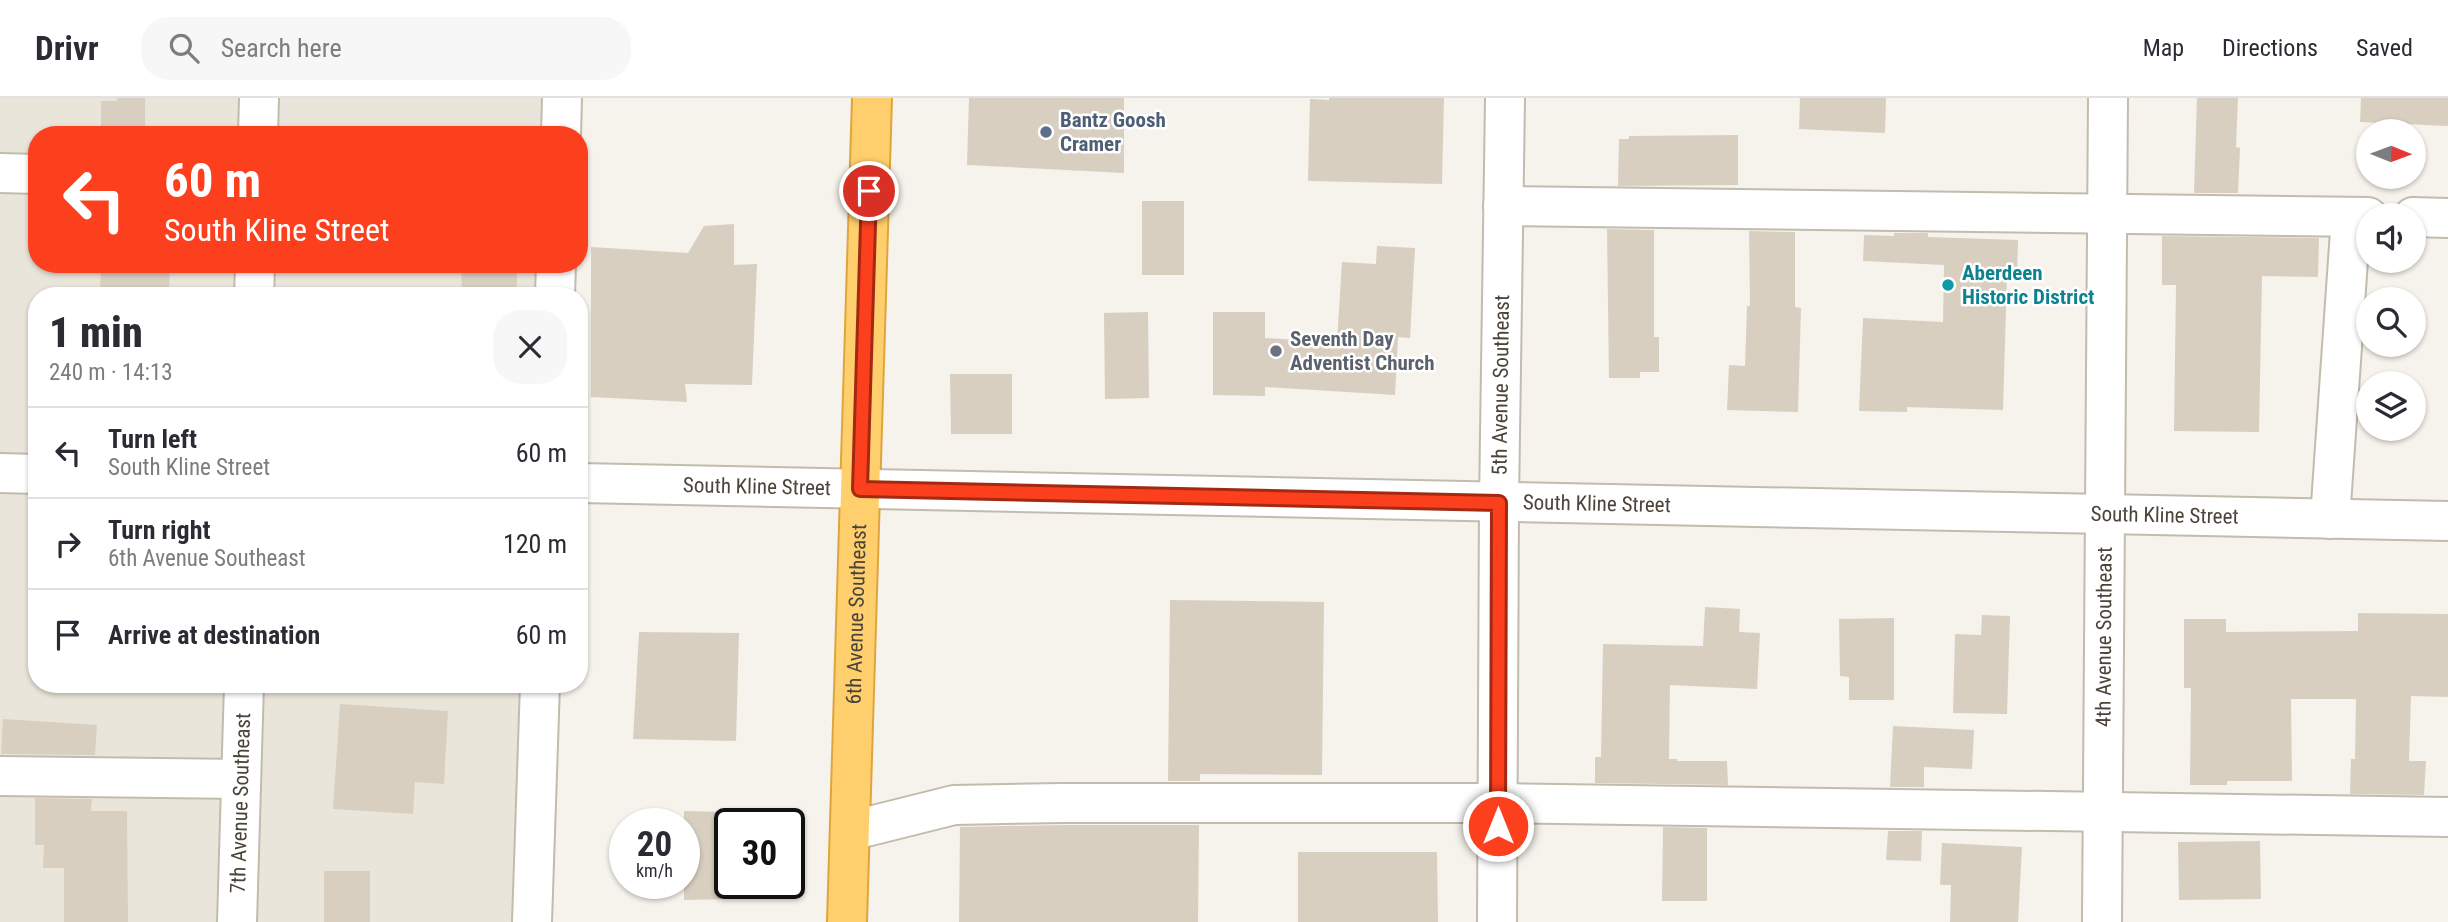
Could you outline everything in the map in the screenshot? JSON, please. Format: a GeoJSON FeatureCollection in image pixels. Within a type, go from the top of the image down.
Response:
{"type":"FeatureCollection","features":[{"type":"Feature","properties":{"kind":"highway","name":"6th Avenue Southeast"},"geometry":{"type":"LineString","coordinates":[[847,922],[872,98]]}},
{"type":"Feature","properties":{"kind":"street"},"geometry":{"type":"LineString","coordinates":[[258,126],[259,98]]}},
{"type":"Feature","properties":{"kind":"street"},"geometry":{"type":"LineString","coordinates":[[561,126],[562,98]]}},
{"type":"Feature","properties":{"kind":"street","name":"5th Avenue Southeast"},"geometry":{"type":"LineString","coordinates":[[1497,922],[1505,98]]}},
{"type":"Feature","properties":{"kind":"street","name":"4th Avenue Southeast"},"geometry":{"type":"LineString","coordinates":[[2102,922],[2108,98]]}},
{"type":"Feature","properties":{"kind":"street"},"geometry":{"type":"LineString","coordinates":[[0,173],[28,174]]}},
{"type":"Feature","properties":{"kind":"street"},"geometry":{"type":"LineString","coordinates":[[1503,206],[2356,217]]}},
{"type":"Feature","properties":{"kind":"street"},"geometry":{"type":"LineString","coordinates":[[2426,217],[2448,218]]}},
{"type":"Feature","properties":{"kind":"street"},"geometry":{"type":"LineString","coordinates":[[2330,519],[2356,248]]}},
{"type":"Feature","properties":{"kind":"street"},"geometry":{"type":"LineString","coordinates":[[0,473],[28,474]]}},
{"type":"Feature","properties":{"kind":"street","name":"South Kline Street"},"geometry":{"type":"LineString","coordinates":[[588,483],[2448,521]]}},
{"type":"Feature","properties":{"kind":"street","name":"7th Avenue Southeast"},"geometry":{"type":"LineString","coordinates":[[237,922],[244,693]]}},
{"type":"Feature","properties":{"kind":"street"},"geometry":{"type":"LineString","coordinates":[[532,922],[540,693]]}},
{"type":"Feature","properties":{"kind":"street"},"geometry":{"type":"LineString","coordinates":[[0,776],[241,779]]}},
{"type":"Feature","properties":{"kind":"street"},"geometry":{"type":"LineString","coordinates":[[850,831],[954,805],[1498,803],[2448,817]]}},
{"type":"Feature","properties":{"kind":"shaded area"},"geometry":{"type":"Polygon","coordinates":[[[0,98],[556,98],[555,126],[28,126],[28,273],[551,273],[550,287],[28,287],[28,693],[538,693],[531,922],[0,922],[0,98]]]}},
{"type":"Feature","properties":{"kind":"building"},"geometry":{"type":"Polygon","coordinates":[[[117,98],[145,98],[145,126],[101,126],[101,101],[117,101],[117,98]]]}},
{"type":"Feature","properties":{"kind":"building","name":"Bantz Goosh Cramer"},"geometry":{"type":"Polygon","coordinates":[[[969,98],[1124,98],[1124,173],[967,165],[969,98]]]}},
{"type":"Feature","properties":{"kind":"building"},"geometry":{"type":"Polygon","coordinates":[[[1444,98],[1442,184],[1308,181],[1310,99],[1444,98]]]}},
{"type":"Feature","properties":{"kind":"building"},"geometry":{"type":"Polygon","coordinates":[[[1800,98],[1886,98],[1885,133],[1799,129],[1800,98]]]}},
{"type":"Feature","properties":{"kind":"building"},"geometry":{"type":"Polygon","coordinates":[[[2197,98],[2238,98],[2238,193],[2194,193],[2197,98]]]}},
{"type":"Feature","properties":{"kind":"building"},"geometry":{"type":"Polygon","coordinates":[[[2361,98],[2448,98],[2448,126],[2426,125],[2426,119],[2360,119],[2361,98]]]}},
{"type":"Feature","properties":{"kind":"building"},"geometry":{"type":"Polygon","coordinates":[[[1738,135],[1738,185],[1618,186],[1619,139],[1629,139],[1629,136],[1738,135]]]}},
{"type":"Feature","properties":{"kind":"building"},"geometry":{"type":"Polygon","coordinates":[[[1142,201],[1184,201],[1184,275],[1142,275],[1142,201]]]}},
{"type":"Feature","properties":{"kind":"building"},"geometry":{"type":"Polygon","coordinates":[[[734,224],[734,265],[757,264],[752,385],[685,384],[687,402],[591,397],[591,247],[688,253],[704,226],[734,224]]]}},
{"type":"Feature","properties":{"kind":"building"},"geometry":{"type":"Polygon","coordinates":[[[1607,229],[1654,230],[1654,337],[1659,337],[1659,372],[1640,372],[1640,378],[1609,378],[1607,229]]]}},
{"type":"Feature","properties":{"kind":"building"},"geometry":{"type":"Polygon","coordinates":[[[1749,231],[1795,232],[1795,307],[1801,308],[1798,412],[1727,410],[1729,365],[1745,366],[1747,306],[1750,306],[1749,231]]]}},
{"type":"Feature","properties":{"kind":"building"},"geometry":{"type":"Polygon","coordinates":[[[1894,233],[2018,240],[2017,277],[2007,276],[2003,410],[1907,407],[1907,412],[1859,411],[1863,318],[1943,322],[1944,265],[1863,261],[1864,235],[1894,236],[1894,233]]]}},
{"type":"Feature","properties":{"kind":"building"},"geometry":{"type":"Polygon","coordinates":[[[2162,236],[2319,238],[2318,277],[2262,276],[2259,432],[2174,431],[2176,285],[2162,285],[2162,236]]]}},
{"type":"Feature","properties":{"kind":"building"},"geometry":{"type":"Polygon","coordinates":[[[1377,246],[1415,248],[1410,338],[1398,337],[1395,395],[1265,387],[1265,396],[1213,395],[1213,312],[1265,312],[1265,338],[1337,342],[1342,262],[1376,264],[1377,246]]]}},
{"type":"Feature","properties":{"kind":"building"},"geometry":{"type":"Polygon","coordinates":[[[101,273],[170,273],[169,287],[100,287],[101,273]]]}},
{"type":"Feature","properties":{"kind":"building"},"geometry":{"type":"Polygon","coordinates":[[[461,273],[517,273],[517,287],[462,287],[461,273]]]}},
{"type":"Feature","properties":{"kind":"building"},"geometry":{"type":"Polygon","coordinates":[[[1148,312],[1149,398],[1105,399],[1104,313],[1148,312]]]}},
{"type":"Feature","properties":{"kind":"building"},"geometry":{"type":"Polygon","coordinates":[[[950,374],[1012,374],[1012,434],[951,434],[950,374]]]}},
{"type":"Feature","properties":{"kind":"building"},"geometry":{"type":"Polygon","coordinates":[[[1170,600],[1324,602],[1322,775],[1200,774],[1200,781],[1168,781],[1170,600]]]}},
{"type":"Feature","properties":{"kind":"building"},"geometry":{"type":"Polygon","coordinates":[[[1705,607],[1740,609],[1739,632],[1760,633],[1757,689],[1670,685],[1669,759],[1727,761],[1728,785],[1595,783],[1595,757],[1601,757],[1603,644],[1703,646],[1705,607]]]}},
{"type":"Feature","properties":{"kind":"building"},"geometry":{"type":"Polygon","coordinates":[[[2358,613],[2448,614],[2448,697],[2411,696],[2409,761],[2426,761],[2424,795],[2350,794],[2351,759],[2355,759],[2356,699],[2291,699],[2292,781],[2227,781],[2227,785],[2190,785],[2191,688],[2184,688],[2184,619],[2226,619],[2226,632],[2358,631],[2358,613]]]}},
{"type":"Feature","properties":{"kind":"building"},"geometry":{"type":"Polygon","coordinates":[[[1982,615],[2010,616],[2007,714],[1953,713],[1955,634],[1981,635],[1982,615]]]}},
{"type":"Feature","properties":{"kind":"building"},"geometry":{"type":"Polygon","coordinates":[[[1894,618],[1894,700],[1849,700],[1849,677],[1840,676],[1839,619],[1894,618]]]}},
{"type":"Feature","properties":{"kind":"building"},"geometry":{"type":"Polygon","coordinates":[[[639,632],[739,633],[736,741],[633,739],[639,632]]]}},
{"type":"Feature","properties":{"kind":"building"},"geometry":{"type":"Polygon","coordinates":[[[340,704],[448,711],[444,784],[415,782],[413,814],[333,809],[340,704]]]}},
{"type":"Feature","properties":{"kind":"building"},"geometry":{"type":"Polygon","coordinates":[[[3,719],[97,725],[95,755],[1,754],[3,719]]]}},
{"type":"Feature","properties":{"kind":"building"},"geometry":{"type":"Polygon","coordinates":[[[1893,726],[1974,730],[1972,769],[1924,767],[1924,787],[1890,787],[1893,726]]]}},
{"type":"Feature","properties":{"kind":"building"},"geometry":{"type":"Polygon","coordinates":[[[35,798],[92,799],[91,811],[127,811],[128,922],[64,922],[64,868],[43,868],[44,845],[35,845],[35,798]]]}},
{"type":"Feature","properties":{"kind":"building"},"geometry":{"type":"Polygon","coordinates":[[[700,811],[714,812],[714,899],[730,899],[684,900],[700,899],[700,811]]]}},
{"type":"Feature","properties":{"kind":"building"},"geometry":{"type":"Polygon","coordinates":[[[1199,825],[1198,922],[959,922],[960,827],[1199,825]]]}},
{"type":"Feature","properties":{"kind":"building"},"geometry":{"type":"Polygon","coordinates":[[[1663,827],[1707,828],[1707,901],[1662,901],[1663,827]]]}},
{"type":"Feature","properties":{"kind":"building"},"geometry":{"type":"Polygon","coordinates":[[[1888,831],[1922,831],[1921,861],[1886,860],[1888,831]]]}},
{"type":"Feature","properties":{"kind":"building"},"geometry":{"type":"Polygon","coordinates":[[[2260,841],[2261,899],[2179,900],[2178,842],[2260,841]]]}},
{"type":"Feature","properties":{"kind":"building"},"geometry":{"type":"Polygon","coordinates":[[[1942,843],[2022,847],[2018,922],[1950,922],[1951,885],[1940,885],[1942,843]]]}},
{"type":"Feature","properties":{"kind":"building"},"geometry":{"type":"Polygon","coordinates":[[[1298,852],[1437,852],[1438,922],[1298,922],[1298,852]]]}},
{"type":"Feature","properties":{"kind":"building"},"geometry":{"type":"Polygon","coordinates":[[[324,871],[370,871],[370,922],[324,922],[324,871]]]}},
{"type":"Feature","properties":{"kind":"place","name":"Bantz Goosh Cramer"},"geometry":{"type":"Point","coordinates":[1046,132]}},
{"type":"Feature","properties":{"kind":"place","name":"Aberdeen Historic District"},"geometry":{"type":"Point","coordinates":[1948,285]}},
{"type":"Feature","properties":{"kind":"place","name":"Seventh Day Adventist Church"},"geometry":{"type":"Point","coordinates":[1276,351]}},
{"type":"Feature","properties":{"kind":"route"},"geometry":{"type":"LineString","coordinates":[[869,191],[860,489],[1499,503],[1498,826]]}}]}
